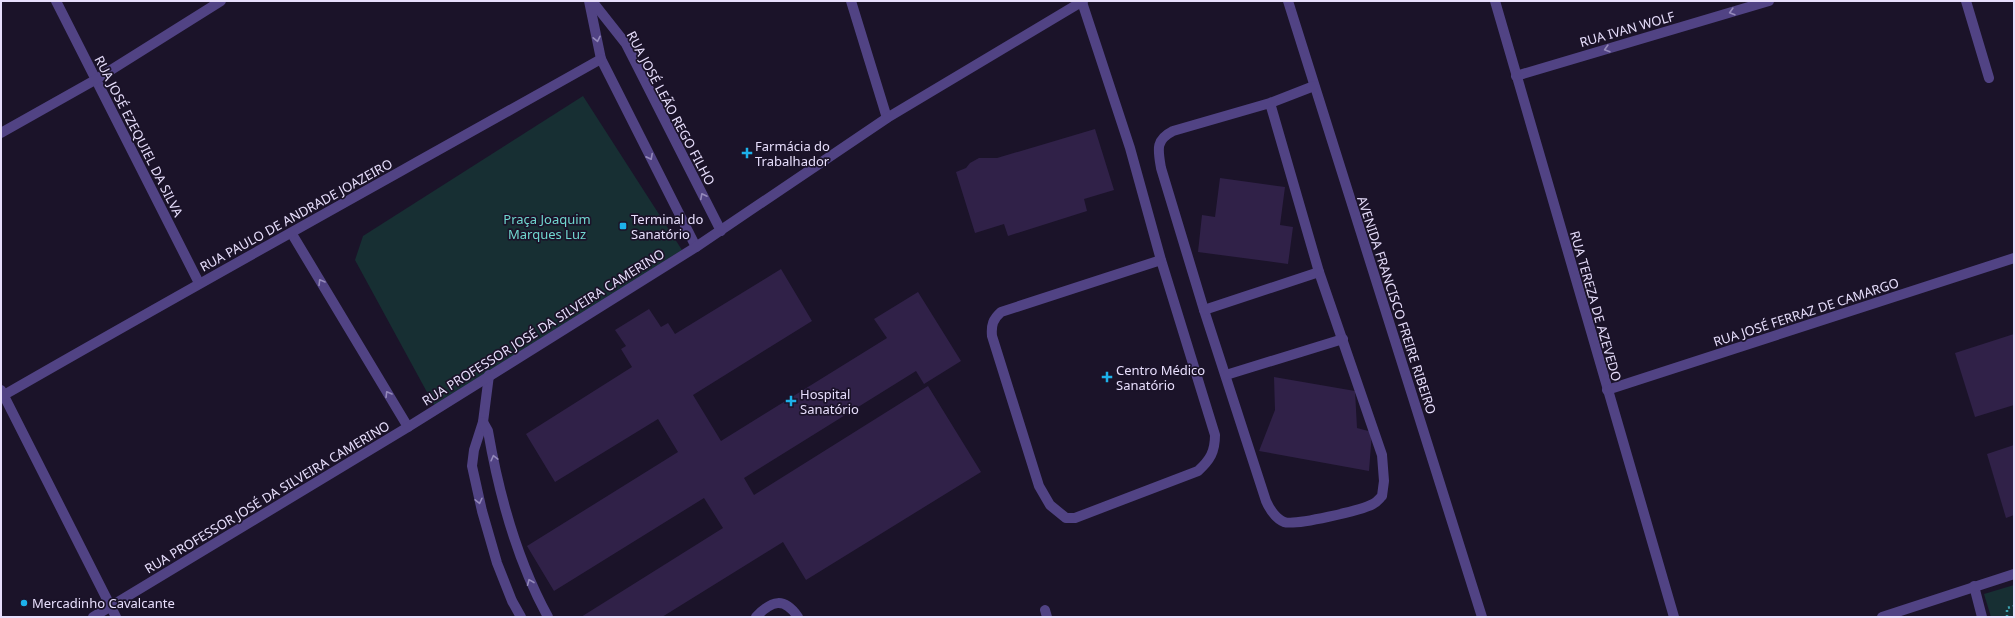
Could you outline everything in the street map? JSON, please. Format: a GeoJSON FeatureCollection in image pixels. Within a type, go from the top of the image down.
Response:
{"type":"FeatureCollection","features":[{"type":"Feature","properties":{"kind":"street","name":"RUA JOSÉ EZEQUIEL DA SILVA"},"geometry":{"type":"LineString","coordinates":[[56,1],[199,283]]}},
{"type":"Feature","properties":{"kind":"street"},"geometry":{"type":"LineString","coordinates":[[1,133],[95,80],[221,1]]}},
{"type":"Feature","properties":{"kind":"street"},"geometry":{"type":"LineString","coordinates":[[588,1],[601,59],[696,247]]}},
{"type":"Feature","properties":{"kind":"street","name":"RUA JOSÉ LEÃO REGO FILHO"},"geometry":{"type":"LineString","coordinates":[[592,1],[626,44],[721,231]]}},
{"type":"Feature","properties":{"kind":"street"},"geometry":{"type":"LineString","coordinates":[[850,1],[887,118]]}},
{"type":"Feature","properties":{"kind":"street"},"geometry":{"type":"LineString","coordinates":[[1082,1],[1130,148],[1161,260],[1215,435],[1215,448],[1210,460],[1198,471],[1075,518],[1066,518],[1050,505],[1039,486],[992,336],[991,326],[995,318],[1001,312],[1161,260]]}},
{"type":"Feature","properties":{"kind":"street","name":"RUA PROFESSOR JOSÉ DA SILVEIRA CAMERINO"},"geometry":{"type":"LineString","coordinates":[[93,617],[408,427],[721,231],[887,118],[1082,1]]}},
{"type":"Feature","properties":{"kind":"street","name":"AVENIDA FRANCISCO FREIRE RIBEIRO"},"geometry":{"type":"LineString","coordinates":[[1288,1],[1482,617]]}},
{"type":"Feature","properties":{"kind":"street","name":"RUA TEREZA DE AZEVEDO"},"geometry":{"type":"LineString","coordinates":[[1495,1],[1674,617]]}},
{"type":"Feature","properties":{"kind":"street","name":"RUA IVAN WOLF"},"geometry":{"type":"LineString","coordinates":[[1516,76],[1769,1]]}},
{"type":"Feature","properties":{"kind":"street"},"geometry":{"type":"LineString","coordinates":[[1966,1],[1988,78]]}},
{"type":"Feature","properties":{"kind":"street","name":"RUA PAULO DE ANDRADE JOAZEIRO"},"geometry":{"type":"LineString","coordinates":[[2,392],[199,283],[292,234],[601,59]]}},
{"type":"Feature","properties":{"kind":"street"},"geometry":{"type":"LineString","coordinates":[[1270,103],[1319,272],[1344,339],[1382,455],[1384,481],[1382,496],[1372,505],[1308,522],[1292,524],[1283,521],[1272,514],[1266,502],[1204,310],[1161,168],[1159,143],[1164,135],[1173,131],[1270,103],[1314,86]]}},
{"type":"Feature","properties":{"kind":"street"},"geometry":{"type":"LineString","coordinates":[[292,234],[408,427]]}},
{"type":"Feature","properties":{"kind":"street","name":"RUA JOSÉ FERRAZ DE CAMARGO"},"geometry":{"type":"LineString","coordinates":[[1607,390],[2014,258]]}},
{"type":"Feature","properties":{"kind":"street"},"geometry":{"type":"LineString","coordinates":[[1204,310],[1319,272]]}},
{"type":"Feature","properties":{"kind":"street"},"geometry":{"type":"LineString","coordinates":[[1226,375],[1344,339]]}},
{"type":"Feature","properties":{"kind":"street"},"geometry":{"type":"LineString","coordinates":[[489,375],[483,422],[474,450],[472,466],[477,491],[497,563],[512,601],[521,617]]}},
{"type":"Feature","properties":{"kind":"street"},"geometry":{"type":"LineString","coordinates":[[2,392],[116,617]]}},
{"type":"Feature","properties":{"kind":"street"},"geometry":{"type":"LineString","coordinates":[[483,422],[488,431],[519,554],[533,589],[548,617]]}},
{"type":"Feature","properties":{"kind":"street"},"geometry":{"type":"LineString","coordinates":[[1882,617],[2014,574]]}},
{"type":"Feature","properties":{"kind":"street"},"geometry":{"type":"LineString","coordinates":[[1974,586],[1982,617]]}},
{"type":"Feature","properties":{"kind":"street"},"geometry":{"type":"LineString","coordinates":[[756,617],[764,609],[777,602],[788,605],[798,617]]}},
{"type":"Feature","properties":{"kind":"path"},"geometry":{"type":"LineString","coordinates":[[2007,617],[2007,608],[2014,606]]}},
{"type":"Feature","properties":{"kind":"green space","name":"Praça Joaquim Marques Luz"},"geometry":{"type":"Polygon","coordinates":[[[583,96],[682,250],[434,405],[355,260],[363,236],[583,96]]]}},
{"type":"Feature","properties":{"kind":"green space"},"geometry":{"type":"Polygon","coordinates":[[[2014,585],[2014,617],[1991,617],[1984,594],[2014,585]]]}},
{"type":"Feature","properties":{"kind":"building"},"geometry":{"type":"Polygon","coordinates":[[[1095,129],[1114,190],[1084,199],[1087,211],[1008,236],[1004,224],[975,233],[956,172],[966,168],[970,163],[979,158],[997,158],[1095,129]]]}},
{"type":"Feature","properties":{"kind":"building"},"geometry":{"type":"Polygon","coordinates":[[[1220,178],[1285,187],[1280,225],[1293,227],[1288,264],[1198,252],[1202,215],[1215,217],[1220,178]]]}},
{"type":"Feature","properties":{"kind":"building"},"geometry":{"type":"Polygon","coordinates":[[[781,269],[812,321],[693,395],[721,441],[887,338],[874,319],[918,292],[961,361],[924,384],[916,371],[744,478],[754,495],[928,386],[981,472],[806,580],[783,542],[662,617],[581,617],[723,528],[704,498],[554,591],[527,546],[678,452],[658,419],[555,482],[526,434],[632,367],[621,349],[626,346],[615,330],[649,309],[661,327],[668,323],[675,334],[781,269]]]}},
{"type":"Feature","properties":{"kind":"building"},"geometry":{"type":"Polygon","coordinates":[[[2014,334],[2014,405],[1975,417],[1955,353],[2014,334]]]}},
{"type":"Feature","properties":{"kind":"building"},"geometry":{"type":"Polygon","coordinates":[[[1274,377],[1355,391],[1357,428],[1372,432],[1369,471],[1259,451],[1275,410],[1274,377]]]}},
{"type":"Feature","properties":{"kind":"building"},"geometry":{"type":"Polygon","coordinates":[[[2014,445],[2014,515],[2006,518],[1987,454],[2014,445]]]}},
{"type":"Feature","properties":{"kind":"place","name":"Farmácia do Trabalhador"},"geometry":{"type":"Point","coordinates":[747,153]}},
{"type":"Feature","properties":{"kind":"place","name":"Terminal do Sanatório"},"geometry":{"type":"Point","coordinates":[623,226]}},
{"type":"Feature","properties":{"kind":"place","name":"Centro Médico Sanatório"},"geometry":{"type":"Point","coordinates":[1107,377]}},
{"type":"Feature","properties":{"kind":"place","name":"Hospital Sanatório"},"geometry":{"type":"Point","coordinates":[791,401]}},
{"type":"Feature","properties":{"kind":"place","name":"Mercadinho Cavalcante"},"geometry":{"type":"Point","coordinates":[24,603]}}]}
